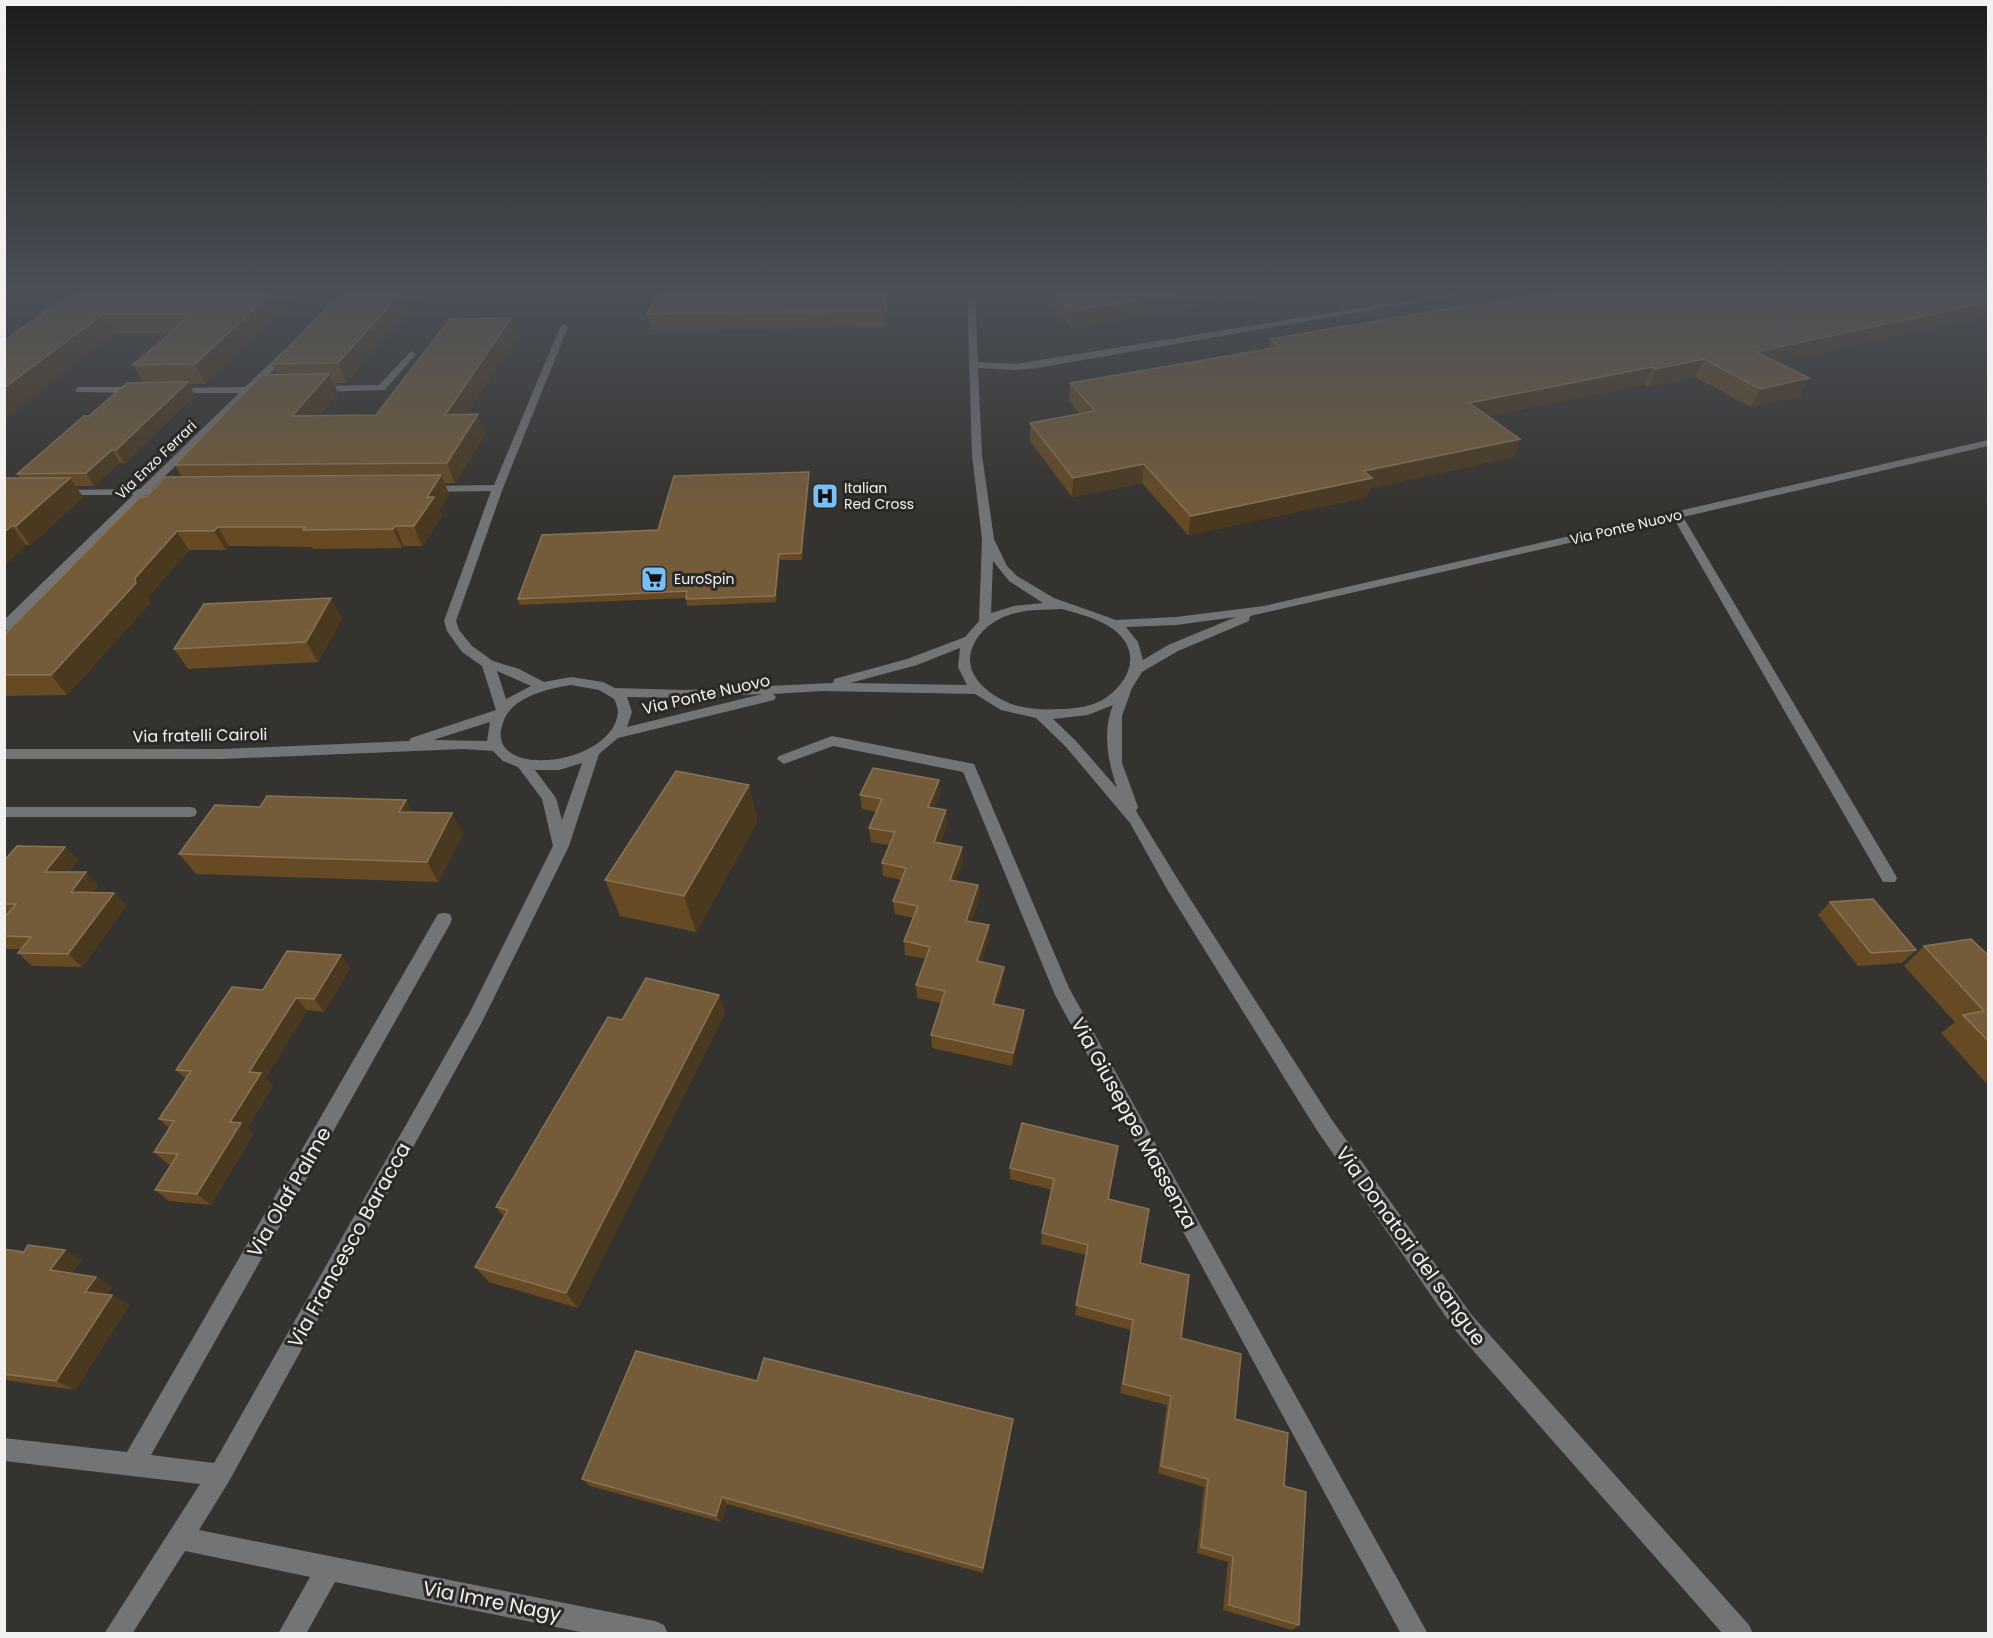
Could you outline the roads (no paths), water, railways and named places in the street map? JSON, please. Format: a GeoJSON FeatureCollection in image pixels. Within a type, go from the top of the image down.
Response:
{"type":"FeatureCollection","features":[{"type":"Feature","properties":{"kind":"street","name":"Via Enzo Ferrari"},"geometry":{"type":"LineString","coordinates":[[4,627],[254,390],[278,363]]}},
{"type":"Feature","properties":{"kind":"street"},"geometry":{"type":"LineString","coordinates":[[304,389],[382,388],[403,363]]}},
{"type":"Feature","properties":{"kind":"street"},"geometry":{"type":"LineString","coordinates":[[543,687],[514,672],[488,664],[467,649],[453,631],[450,621],[498,488],[549,363]]}},
{"type":"Feature","properties":{"kind":"street"},"geometry":{"type":"LineString","coordinates":[[985,622],[988,538],[977,455],[973,364],[1016,366],[1046,363]]}},
{"type":"Feature","properties":{"kind":"street"},"geometry":{"type":"LineString","coordinates":[[79,390],[147,390]]}},
{"type":"Feature","properties":{"kind":"street"},"geometry":{"type":"LineString","coordinates":[[159,390],[254,390]]}},
{"type":"Feature","properties":{"kind":"street","name":"Via Ponte Nuovo"},"geometry":{"type":"LineString","coordinates":[[1113,624],[1176,621],[1264,610],[1989,443]]}},
{"type":"Feature","properties":{"kind":"street"},"geometry":{"type":"LineString","coordinates":[[416,489],[498,488]]}},
{"type":"Feature","properties":{"kind":"street"},"geometry":{"type":"LineString","coordinates":[[51,492],[180,491]]}},
{"type":"Feature","properties":{"kind":"street"},"geometry":{"type":"LineString","coordinates":[[1677,515],[1889,878]]}},
{"type":"Feature","properties":{"kind":"street"},"geometry":{"type":"LineString","coordinates":[[988,538],[1007,574],[1021,585],[1061,606]]}},
{"type":"Feature","properties":{"kind":"street","name":"Via Ponte Nuovo"},"geometry":{"type":"LineString","coordinates":[[822,687],[912,662],[968,640],[985,622],[1033,606],[1061,606],[1098,615],[1113,624],[1128,637],[1136,652],[1137,669]]}},
{"type":"Feature","properties":{"kind":"street","name":"Via Ponte Nuovo"},"geometry":{"type":"LineString","coordinates":[[615,692],[684,694],[822,687],[978,690],[995,702],[1016,710],[1040,714],[1066,714],[1091,710],[1112,700],[1127,687],[1137,669],[1173,648],[1264,610]]}},
{"type":"Feature","properties":{"kind":"street"},"geometry":{"type":"LineString","coordinates":[[968,640],[963,657],[967,674],[978,690]]}},
{"type":"Feature","properties":{"kind":"street"},"geometry":{"type":"LineString","coordinates":[[488,664],[502,712],[495,724],[493,736],[497,747]]}},
{"type":"Feature","properties":{"kind":"street","name":"Via Ponte Nuovo"},"geometry":{"type":"LineString","coordinates":[[497,747],[507,758],[524,764],[557,765],[592,754],[617,734],[624,722],[625,711],[622,700],[615,692],[603,685],[587,681],[571,681],[543,687],[516,700],[502,712]]}},
{"type":"Feature","properties":{"kind":"street","name":"Via Donatori del sangue"},"geometry":{"type":"LineString","coordinates":[[1127,687],[1115,716],[1115,763],[1135,819]]}},
{"type":"Feature","properties":{"kind":"street","name":"Via Ponte Nuovo"},"geometry":{"type":"LineString","coordinates":[[617,734],[804,689]]}},
{"type":"Feature","properties":{"kind":"street","name":"Via fratelli Cairoli"},"geometry":{"type":"LineString","coordinates":[[395,748],[502,712]]}},
{"type":"Feature","properties":{"kind":"street","name":"Via Donatori del sangue"},"geometry":{"type":"LineString","coordinates":[[1040,714],[1085,759],[1135,819],[1180,897],[1325,1126],[1462,1322],[1740,1634]]}},
{"type":"Feature","properties":{"kind":"street","name":"Via Giuseppe Massenza"},"geometry":{"type":"LineString","coordinates":[[784,759],[832,741],[969,768],[1061,990],[1415,1634]]}},
{"type":"Feature","properties":{"kind":"street","name":"Via fratelli Cairoli"},"geometry":{"type":"LineString","coordinates":[[4,754],[222,754],[462,744],[497,747]]}},
{"type":"Feature","properties":{"kind":"street","name":"Via Francesco Baracca"},"geometry":{"type":"LineString","coordinates":[[117,1634],[220,1475],[476,1017],[561,846],[592,754]]}},
{"type":"Feature","properties":{"kind":"street"},"geometry":{"type":"LineString","coordinates":[[524,764],[549,798],[561,846]]}},
{"type":"Feature","properties":{"kind":"street"},"geometry":{"type":"LineString","coordinates":[[4,812],[190,812]]}},
{"type":"Feature","properties":{"kind":"street","name":"Via Olaf Palme"},"geometry":{"type":"LineString","coordinates":[[133,1464],[444,919]]}},
{"type":"Feature","properties":{"kind":"street"},"geometry":{"type":"LineString","coordinates":[[4,1449],[220,1475]]}},
{"type":"Feature","properties":{"kind":"street","name":"Via Imre Nagy"},"geometry":{"type":"LineString","coordinates":[[179,1538],[655,1634]]}},
{"type":"Feature","properties":{"kind":"street"},"geometry":{"type":"LineString","coordinates":[[291,1634],[329,1569]]}},
{"type":"Feature","properties":{"kind":"place","name":"Italian Red Cross"},"geometry":{"type":"Point","coordinates":[825,496]}},
{"type":"Feature","properties":{"kind":"place","name":"EuroSpin"},"geometry":{"type":"Point","coordinates":[654,579]}}]}
